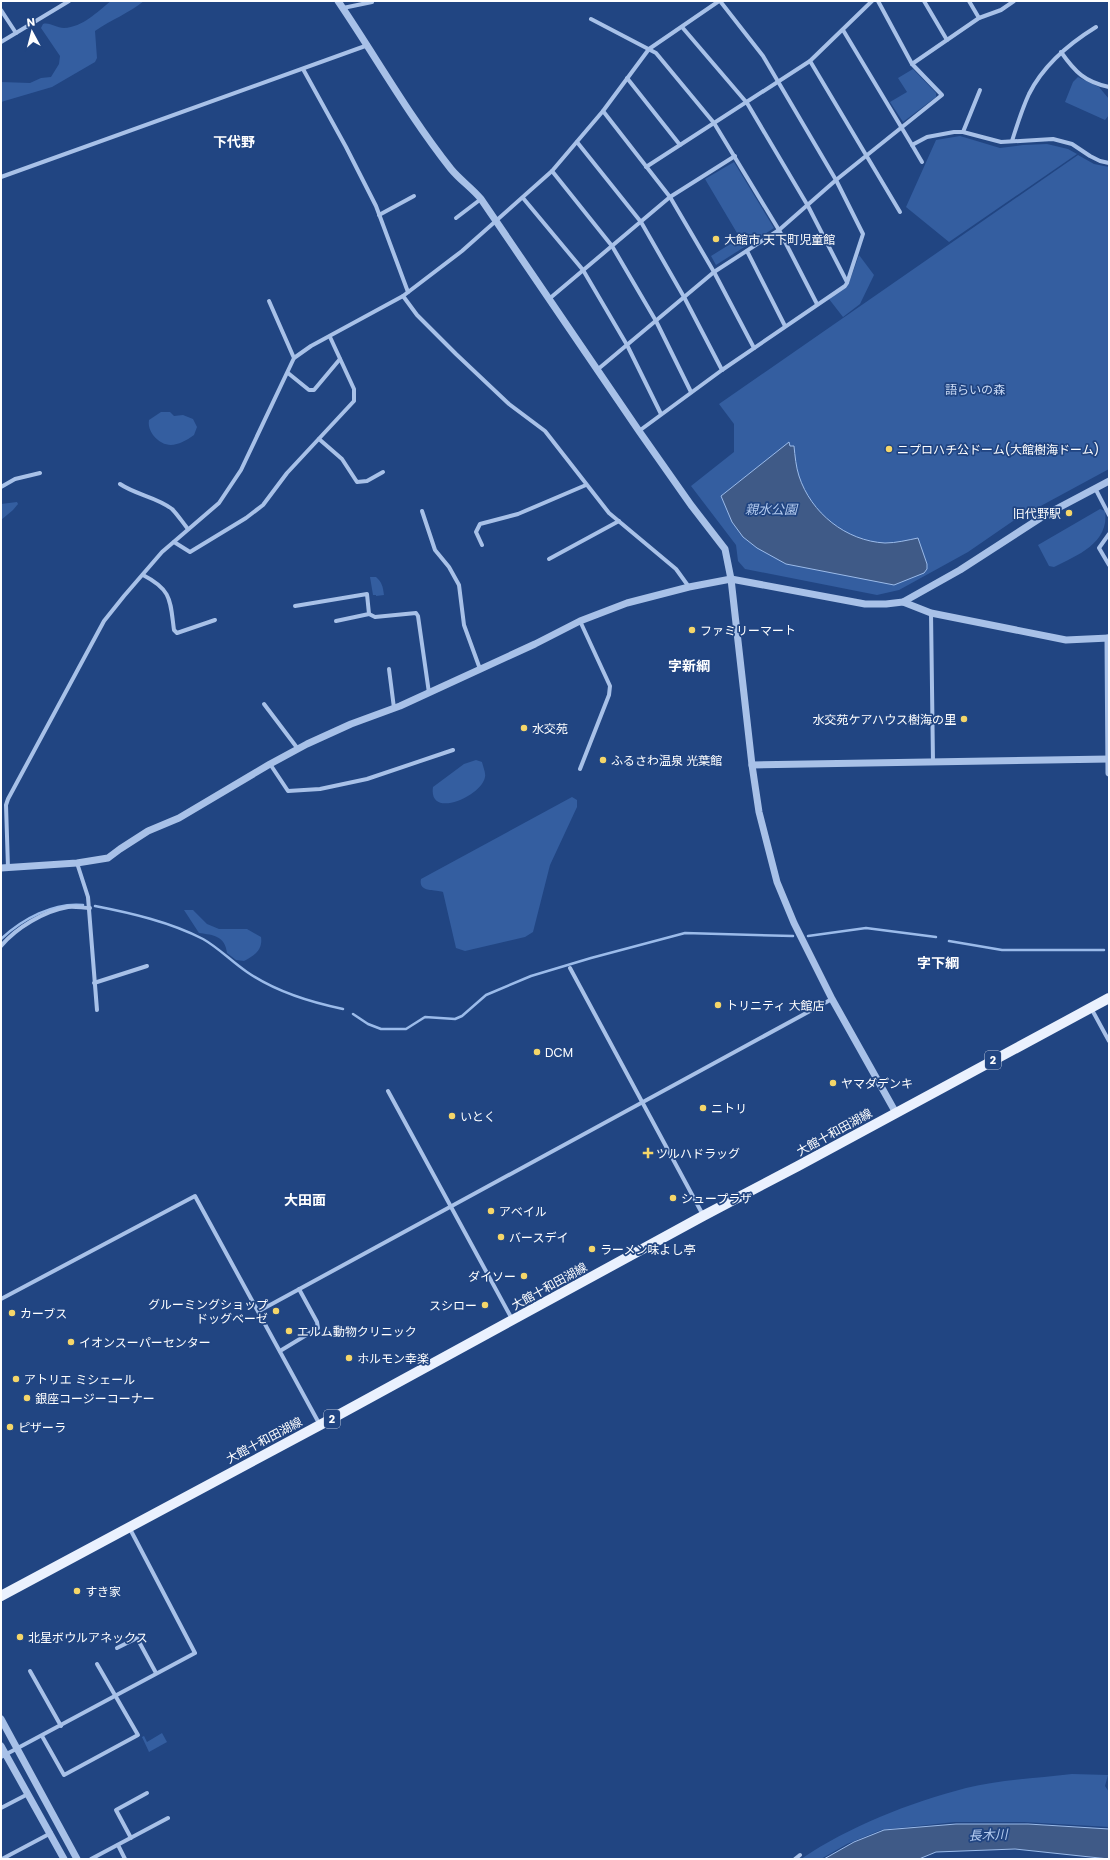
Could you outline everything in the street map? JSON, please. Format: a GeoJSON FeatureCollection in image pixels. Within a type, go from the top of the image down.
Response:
{"type":"FeatureCollection","features":[{"type":"Feature","properties":{"kind":"main road","name":"大館十和田湖線"},"geometry":{"type":"LineString","coordinates":[[1,1596],[1109,998]]}},
{"type":"Feature","properties":{"kind":"street"},"geometry":{"type":"LineString","coordinates":[[1,42],[69,1]]}},
{"type":"Feature","properties":{"kind":"street"},"geometry":{"type":"LineString","coordinates":[[338,1],[368,45],[391,84],[451,170],[481,199],[639,431],[691,505],[725,549],[731,579],[752,765],[759,812],[777,882],[794,923],[832,999],[896,1113]]}},
{"type":"Feature","properties":{"kind":"street"},"geometry":{"type":"LineString","coordinates":[[639,431],[691,392],[847,283],[863,234],[836,180],[777,83],[763,56],[720,1],[649,49],[603,111],[552,171],[496,221],[403,296],[305,350],[294,358],[241,470],[219,503],[162,552],[104,621],[8,799],[6,806],[5,868],[78,863],[108,858],[120,848],[148,831],[179,818],[298,749],[351,724],[429,693],[535,644],[580,621],[626,602],[731,579],[865,604],[904,602],[960,570],[1045,515],[1109,480]]}},
{"type":"Feature","properties":{"kind":"street"},"geometry":{"type":"LineString","coordinates":[[646,167],[810,61],[872,1]]}},
{"type":"Feature","properties":{"kind":"street"},"geometry":{"type":"LineString","coordinates":[[597,370],[714,272],[779,230],[836,180],[942,95],[912,64],[878,1]]}},
{"type":"Feature","properties":{"kind":"street"},"geometry":{"type":"LineString","coordinates":[[924,1],[947,40]]}},
{"type":"Feature","properties":{"kind":"street"},"geometry":{"type":"LineString","coordinates":[[969,1],[979,18]]}},
{"type":"Feature","properties":{"kind":"street"},"geometry":{"type":"LineString","coordinates":[[912,64],[979,18],[1001,10],[1014,1]]}},
{"type":"Feature","properties":{"kind":"street"},"geometry":{"type":"LineString","coordinates":[[343,8],[372,2]]}},
{"type":"Feature","properties":{"kind":"street"},"geometry":{"type":"LineString","coordinates":[[1,10],[16,33]]}},
{"type":"Feature","properties":{"kind":"street"},"geometry":{"type":"LineString","coordinates":[[591,19],[656,53],[714,123],[779,230],[817,304]]}},
{"type":"Feature","properties":{"kind":"street"},"geometry":{"type":"LineString","coordinates":[[682,27],[747,103],[808,206],[847,283]]}},
{"type":"Feature","properties":{"kind":"street"},"geometry":{"type":"LineString","coordinates":[[1012,141],[1029,94],[1050,64],[1078,38],[1096,27]]}},
{"type":"Feature","properties":{"kind":"street"},"geometry":{"type":"LineString","coordinates":[[843,30],[922,162]]}},
{"type":"Feature","properties":{"kind":"street"},"geometry":{"type":"LineString","coordinates":[[1,177],[303,70],[368,45]]}},
{"type":"Feature","properties":{"kind":"street"},"geometry":{"type":"LineString","coordinates":[[1062,52],[1076,72],[1096,84],[1109,87]]}},
{"type":"Feature","properties":{"kind":"street"},"geometry":{"type":"LineString","coordinates":[[810,61],[900,212]]}},
{"type":"Feature","properties":{"kind":"street"},"geometry":{"type":"LineString","coordinates":[[303,70],[346,147],[379,215],[408,292]]}},
{"type":"Feature","properties":{"kind":"street"},"geometry":{"type":"LineString","coordinates":[[627,78],[680,145]]}},
{"type":"Feature","properties":{"kind":"street"},"geometry":{"type":"LineString","coordinates":[[963,132],[980,90]]}},
{"type":"Feature","properties":{"kind":"street"},"geometry":{"type":"LineString","coordinates":[[603,111],[670,197],[714,272],[754,348]]}},
{"type":"Feature","properties":{"kind":"street"},"geometry":{"type":"LineString","coordinates":[[912,145],[927,137],[963,132],[1001,142],[1053,139],[1072,144],[1090,156],[1109,163]]}},
{"type":"Feature","properties":{"kind":"street"},"geometry":{"type":"LineString","coordinates":[[577,142],[641,222],[684,297],[722,370]]}},
{"type":"Feature","properties":{"kind":"street"},"geometry":{"type":"LineString","coordinates":[[549,299],[670,197],[735,156]]}},
{"type":"Feature","properties":{"kind":"street"},"geometry":{"type":"LineString","coordinates":[[552,171],[612,246],[656,321],[691,392]]}},
{"type":"Feature","properties":{"kind":"street"},"geometry":{"type":"LineString","coordinates":[[379,215],[414,196]]}},
{"type":"Feature","properties":{"kind":"street"},"geometry":{"type":"LineString","coordinates":[[523,198],[583,270],[627,345],[661,414]]}},
{"type":"Feature","properties":{"kind":"street"},"geometry":{"type":"LineString","coordinates":[[456,218],[481,199]]}},
{"type":"Feature","properties":{"kind":"street"},"geometry":{"type":"LineString","coordinates":[[748,251],[785,326]]}},
{"type":"Feature","properties":{"kind":"street"},"geometry":{"type":"LineString","coordinates":[[403,296],[416,315],[456,354],[509,404],[545,431],[609,513],[676,569],[689,587]]}},
{"type":"Feature","properties":{"kind":"street"},"geometry":{"type":"LineString","coordinates":[[269,301],[294,358]]}},
{"type":"Feature","properties":{"kind":"street"},"geometry":{"type":"LineString","coordinates":[[174,542],[190,552],[246,518],[263,505],[287,473],[354,401],[354,389],[330,337]]}},
{"type":"Feature","properties":{"kind":"street"},"geometry":{"type":"LineString","coordinates":[[288,373],[309,390],[314,390],[340,359]]}},
{"type":"Feature","properties":{"kind":"street"},"geometry":{"type":"LineString","coordinates":[[319,439],[342,459],[357,482],[367,481],[383,472]]}},
{"type":"Feature","properties":{"kind":"street"},"geometry":{"type":"LineString","coordinates":[[1,487],[15,479],[40,473]]}},
{"type":"Feature","properties":{"kind":"street"},"geometry":{"type":"LineString","coordinates":[[120,484],[129,490],[167,506],[173,510],[188,529]]}},
{"type":"Feature","properties":{"kind":"street"},"geometry":{"type":"LineString","coordinates":[[482,545],[476,532],[480,524],[518,514],[586,485]]}},
{"type":"Feature","properties":{"kind":"street"},"geometry":{"type":"LineString","coordinates":[[1095,488],[1109,514]]}},
{"type":"Feature","properties":{"kind":"street"},"geometry":{"type":"LineString","coordinates":[[422,511],[435,550],[449,567],[459,586],[464,625],[480,669]]}},
{"type":"Feature","properties":{"kind":"street"},"geometry":{"type":"LineString","coordinates":[[549,559],[620,521]]}},
{"type":"Feature","properties":{"kind":"street"},"geometry":{"type":"LineString","coordinates":[[1109,534],[1099,548],[1109,565]]}},
{"type":"Feature","properties":{"kind":"street"},"geometry":{"type":"LineString","coordinates":[[143,575],[158,583],[164,590],[172,608],[174,630],[177,632],[216,620]]}},
{"type":"Feature","properties":{"kind":"street"},"geometry":{"type":"LineString","coordinates":[[295,606],[367,594],[369,614]]}},
{"type":"Feature","properties":{"kind":"street"},"geometry":{"type":"LineString","coordinates":[[904,602],[931,613],[1066,640],[1108,638],[1109,773]]}},
{"type":"Feature","properties":{"kind":"street"},"geometry":{"type":"LineString","coordinates":[[336,622],[369,614],[375,617],[416,613],[418,616],[429,693]]}},
{"type":"Feature","properties":{"kind":"street"},"geometry":{"type":"LineString","coordinates":[[931,613],[933,762]]}},
{"type":"Feature","properties":{"kind":"street"},"geometry":{"type":"LineString","coordinates":[[580,621],[610,686],[609,695],[580,769]]}},
{"type":"Feature","properties":{"kind":"street"},"geometry":{"type":"LineString","coordinates":[[389,668],[394,708]]}},
{"type":"Feature","properties":{"kind":"street"},"geometry":{"type":"LineString","coordinates":[[264,704],[298,749]]}},
{"type":"Feature","properties":{"kind":"street"},"geometry":{"type":"LineString","coordinates":[[270,764],[288,791],[320,789],[367,780],[453,750]]}},
{"type":"Feature","properties":{"kind":"street"},"geometry":{"type":"LineString","coordinates":[[752,765],[1109,758]]}},
{"type":"Feature","properties":{"kind":"street"},"geometry":{"type":"LineString","coordinates":[[78,863],[90,908],[97,1010]]}},
{"type":"Feature","properties":{"kind":"street"},"geometry":{"type":"LineString","coordinates":[[1,946],[20,929],[51,913],[69,907],[90,908]]}},
{"type":"Feature","properties":{"kind":"street"},"geometry":{"type":"LineString","coordinates":[[94,983],[147,966]]}},
{"type":"Feature","properties":{"kind":"street"},"geometry":{"type":"LineString","coordinates":[[570,968],[703,1216]]}},
{"type":"Feature","properties":{"kind":"street"},"geometry":{"type":"LineString","coordinates":[[258,1311],[832,999]]}},
{"type":"Feature","properties":{"kind":"street"},"geometry":{"type":"LineString","coordinates":[[1091,1008],[1109,1041]]}},
{"type":"Feature","properties":{"kind":"street"},"geometry":{"type":"LineString","coordinates":[[388,1091],[512,1321]]}},
{"type":"Feature","properties":{"kind":"street"},"geometry":{"type":"LineString","coordinates":[[1,1299],[195,1196],[320,1425]]}},
{"type":"Feature","properties":{"kind":"street"},"geometry":{"type":"LineString","coordinates":[[280,1350],[318,1328],[318,1322],[299,1289]]}},
{"type":"Feature","properties":{"kind":"street"},"geometry":{"type":"LineString","coordinates":[[4,1756],[195,1653],[129,1527]]}},
{"type":"Feature","properties":{"kind":"street"},"geometry":{"type":"LineString","coordinates":[[117,1648],[137,1638],[156,1673]]}},
{"type":"Feature","properties":{"kind":"street"},"geometry":{"type":"LineString","coordinates":[[42,1736],[64,1775],[138,1735],[97,1664]]}},
{"type":"Feature","properties":{"kind":"street"},"geometry":{"type":"LineString","coordinates":[[30,1671],[61,1726]]}},
{"type":"Feature","properties":{"kind":"street"},"geometry":{"type":"LineString","coordinates":[[1,1719],[77,1859]]}},
{"type":"Feature","properties":{"kind":"street"},"geometry":{"type":"LineString","coordinates":[[1,1746],[4,1756],[29,1794],[64,1859]]}},
{"type":"Feature","properties":{"kind":"street"},"geometry":{"type":"LineString","coordinates":[[131,1838],[116,1810],[147,1793]]}},
{"type":"Feature","properties":{"kind":"street"},"geometry":{"type":"LineString","coordinates":[[1,1808],[29,1794]]}},
{"type":"Feature","properties":{"kind":"street"},"geometry":{"type":"LineString","coordinates":[[91,1859],[168,1818]]}},
{"type":"Feature","properties":{"kind":"street"},"geometry":{"type":"LineString","coordinates":[[2,1859],[51,1833]]}},
{"type":"Feature","properties":{"kind":"street"},"geometry":{"type":"LineString","coordinates":[[118,1845],[125,1859]]}},
{"type":"Feature","properties":{"kind":"street"},"geometry":{"type":"LineString","coordinates":[[796,1859],[800,1855]]}},
{"type":"Feature","properties":{"kind":"green space"},"geometry":{"type":"Polygon","coordinates":[[[111,1],[144,1],[95,31],[97,58],[95,62],[52,87],[1,102],[1,82],[30,83],[41,78],[51,77],[59,64],[60,56],[41,28],[43,24],[64,28],[77,25],[84,22],[111,1]]]}},
{"type":"Feature","properties":{"kind":"green space"},"geometry":{"type":"Polygon","coordinates":[[[913,69],[936,93],[936,97],[903,122],[890,102],[907,92],[898,78],[913,69]]]}},
{"type":"Feature","properties":{"kind":"green space"},"geometry":{"type":"Polygon","coordinates":[[[1078,77],[1099,87],[1109,99],[1109,115],[1105,120],[1065,102],[1073,82],[1078,77]]]}},
{"type":"Feature","properties":{"kind":"green space"},"geometry":{"type":"Polygon","coordinates":[[[960,136],[1000,148],[1047,144],[1068,149],[1077,154],[949,242],[906,207],[936,140],[960,136]]]}},
{"type":"Feature","properties":{"kind":"green space","name":"語らいの森"},"geometry":{"type":"Polygon","coordinates":[[[1078,155],[1094,164],[1109,167],[1109,469],[1013,521],[968,552],[899,590],[877,595],[745,569],[738,561],[736,545],[691,486],[734,452],[734,424],[719,404],[1078,155]]]}},
{"type":"Feature","properties":{"kind":"green space"},"geometry":{"type":"Polygon","coordinates":[[[734,162],[774,228],[716,265],[711,256],[740,238],[705,179],[734,162]]]}},
{"type":"Feature","properties":{"kind":"green space"},"geometry":{"type":"Polygon","coordinates":[[[859,255],[874,275],[860,304],[843,317],[829,299],[849,283],[859,255]]]}},
{"type":"Feature","properties":{"kind":"green space"},"geometry":{"type":"Polygon","coordinates":[[[161,412],[170,412],[174,416],[183,415],[193,419],[197,427],[194,435],[178,444],[173,445],[168,445],[158,440],[151,431],[149,420],[161,412]]]}},
{"type":"Feature","properties":{"kind":"green space"},"geometry":{"type":"Polygon","coordinates":[[[17,502],[18,504],[13,510],[1,520],[1,504],[17,502]]]}},
{"type":"Feature","properties":{"kind":"green space"},"geometry":{"type":"Polygon","coordinates":[[[1100,509],[1105,511],[1105,522],[1102,532],[1097,540],[1090,547],[1072,558],[1054,567],[1049,566],[1038,545],[1100,509]]]}},
{"type":"Feature","properties":{"kind":"green space"},"geometry":{"type":"Polygon","coordinates":[[[370,577],[376,577],[380,581],[383,587],[384,595],[373,595],[370,577]]]}},
{"type":"Feature","properties":{"kind":"green space"},"geometry":{"type":"Polygon","coordinates":[[[476,760],[482,762],[485,777],[482,784],[475,791],[456,802],[439,802],[434,797],[433,787],[464,764],[476,760]]]}},
{"type":"Feature","properties":{"kind":"green space"},"geometry":{"type":"Polygon","coordinates":[[[572,797],[577,800],[577,807],[550,865],[533,932],[525,937],[465,951],[456,948],[443,892],[428,890],[422,887],[421,879],[572,797]]]}},
{"type":"Feature","properties":{"kind":"green space"},"geometry":{"type":"Polygon","coordinates":[[[184,910],[193,910],[207,924],[219,929],[247,929],[261,937],[261,946],[254,955],[244,961],[236,960],[227,953],[224,943],[218,937],[199,933],[184,910]]]}},
{"type":"Feature","properties":{"kind":"green space"},"geometry":{"type":"Polygon","coordinates":[[[162,1733],[167,1742],[149,1752],[142,1737],[144,1736],[147,1742],[162,1733]]]}},
{"type":"Feature","properties":{"kind":"green space"},"geometry":{"type":"Polygon","coordinates":[[[1072,1774],[1108,1775],[1105,1786],[1109,1792],[1109,1827],[1024,1822],[955,1822],[881,1830],[847,1844],[821,1859],[801,1859],[839,1836],[860,1826],[902,1808],[945,1794],[992,1783],[1072,1774]]]}},
{"type":"Feature","properties":{"kind":"water","name":"親水公園"},"geometry":{"type":"Polygon","coordinates":[[[789,442],[790,446],[794,446],[798,473],[805,489],[812,502],[821,513],[844,531],[871,541],[889,543],[918,538],[927,564],[927,569],[924,573],[894,585],[786,564],[757,548],[743,537],[732,522],[721,496],[789,442]]]}},
{"type":"Feature","properties":{"kind":"water","name":"長木川"},"geometry":{"type":"Polygon","coordinates":[[[956,1824],[1028,1824],[1109,1829],[1109,1859],[1015,1849],[936,1852],[919,1859],[824,1859],[854,1842],[884,1830],[956,1824]]]}},
{"type":"Feature","properties":{"kind":"waterway"},"geometry":{"type":"LineString","coordinates":[[1,939],[19,925],[39,913],[61,906],[83,905]]}},
{"type":"Feature","properties":{"kind":"waterway"},"geometry":{"type":"LineString","coordinates":[[95,906],[150,919],[190,933],[209,943],[247,972],[281,991],[318,1003],[343,1009]]}},
{"type":"Feature","properties":{"kind":"waterway"},"geometry":{"type":"LineString","coordinates":[[808,936],[866,928],[936,937]]}},
{"type":"Feature","properties":{"kind":"waterway"},"geometry":{"type":"LineString","coordinates":[[353,1014],[368,1024],[381,1029],[406,1029],[425,1017],[455,1019],[462,1016],[486,995],[531,976],[591,958],[685,933],[793,936]]}},
{"type":"Feature","properties":{"kind":"waterway"},"geometry":{"type":"LineString","coordinates":[[949,941],[1002,950],[1104,950]]}},
{"type":"Feature","properties":{"kind":"place","name":"大館市 天下町児童館"},"geometry":{"type":"Point","coordinates":[716,239]}},
{"type":"Feature","properties":{"kind":"place","name":"ニプロハチ公ドーム(大館樹海ドーム)"},"geometry":{"type":"Point","coordinates":[889,449]}},
{"type":"Feature","properties":{"kind":"place","name":"旧代野駅"},"geometry":{"type":"Point","coordinates":[1069,513]}},
{"type":"Feature","properties":{"kind":"place","name":"ファミリーマート"},"geometry":{"type":"Point","coordinates":[692,630]}},
{"type":"Feature","properties":{"kind":"place","name":"水交苑ケアハウス樹海の里"},"geometry":{"type":"Point","coordinates":[964,719]}},
{"type":"Feature","properties":{"kind":"place","name":"水交苑"},"geometry":{"type":"Point","coordinates":[524,728]}},
{"type":"Feature","properties":{"kind":"place","name":"ふるさわ温泉 光葉館"},"geometry":{"type":"Point","coordinates":[603,760]}},
{"type":"Feature","properties":{"kind":"place","name":"トリニティ 大館店"},"geometry":{"type":"Point","coordinates":[718,1005]}},
{"type":"Feature","properties":{"kind":"place","name":"DCM"},"geometry":{"type":"Point","coordinates":[537,1052]}},
{"type":"Feature","properties":{"kind":"place","name":"ヤマダデンキ"},"geometry":{"type":"Point","coordinates":[833,1083]}},
{"type":"Feature","properties":{"kind":"place","name":"ニトリ"},"geometry":{"type":"Point","coordinates":[703,1108]}},
{"type":"Feature","properties":{"kind":"place","name":"いとく"},"geometry":{"type":"Point","coordinates":[452,1116]}},
{"type":"Feature","properties":{"kind":"place","name":"ツルハドラッグ"},"geometry":{"type":"Point","coordinates":[648,1153]}},
{"type":"Feature","properties":{"kind":"place","name":"シュープラザ"},"geometry":{"type":"Point","coordinates":[673,1198]}},
{"type":"Feature","properties":{"kind":"place","name":"アベイル"},"geometry":{"type":"Point","coordinates":[491,1211]}},
{"type":"Feature","properties":{"kind":"place","name":"バースデイ"},"geometry":{"type":"Point","coordinates":[501,1237]}},
{"type":"Feature","properties":{"kind":"place","name":"ラーメン味よし亭"},"geometry":{"type":"Point","coordinates":[592,1249]}},
{"type":"Feature","properties":{"kind":"place","name":"ダイソー"},"geometry":{"type":"Point","coordinates":[524,1276]}},
{"type":"Feature","properties":{"kind":"place","name":"スシロー"},"geometry":{"type":"Point","coordinates":[485,1305]}},
{"type":"Feature","properties":{"kind":"place","name":"グルーミングショップ ドッグベーゼ"},"geometry":{"type":"Point","coordinates":[276,1311]}},
{"type":"Feature","properties":{"kind":"place","name":"カーブス"},"geometry":{"type":"Point","coordinates":[12,1313]}},
{"type":"Feature","properties":{"kind":"place","name":"エルム動物クリニック"},"geometry":{"type":"Point","coordinates":[289,1331]}},
{"type":"Feature","properties":{"kind":"place","name":"イオンスーパーセンター"},"geometry":{"type":"Point","coordinates":[71,1342]}},
{"type":"Feature","properties":{"kind":"place","name":"ホルモン幸楽"},"geometry":{"type":"Point","coordinates":[349,1358]}},
{"type":"Feature","properties":{"kind":"place","name":"アトリエ ミシェール"},"geometry":{"type":"Point","coordinates":[16,1379]}},
{"type":"Feature","properties":{"kind":"place","name":"銀座コージーコーナー"},"geometry":{"type":"Point","coordinates":[27,1398]}},
{"type":"Feature","properties":{"kind":"place","name":"ピザーラ"},"geometry":{"type":"Point","coordinates":[10,1427]}},
{"type":"Feature","properties":{"kind":"place","name":"すき家"},"geometry":{"type":"Point","coordinates":[77,1591]}},
{"type":"Feature","properties":{"kind":"place","name":"北星ボウルアネックス"},"geometry":{"type":"Point","coordinates":[20,1637]}},
{"type":"Feature","properties":{"kind":"district","name":"下代野"},"geometry":{"type":"Point","coordinates":[234,142]}},
{"type":"Feature","properties":{"kind":"district","name":"字新綱"},"geometry":{"type":"Point","coordinates":[689,666]}},
{"type":"Feature","properties":{"kind":"district","name":"字下綱"},"geometry":{"type":"Point","coordinates":[938,963]}},
{"type":"Feature","properties":{"kind":"district","name":"大田面"},"geometry":{"type":"Point","coordinates":[305,1200]}}]}
